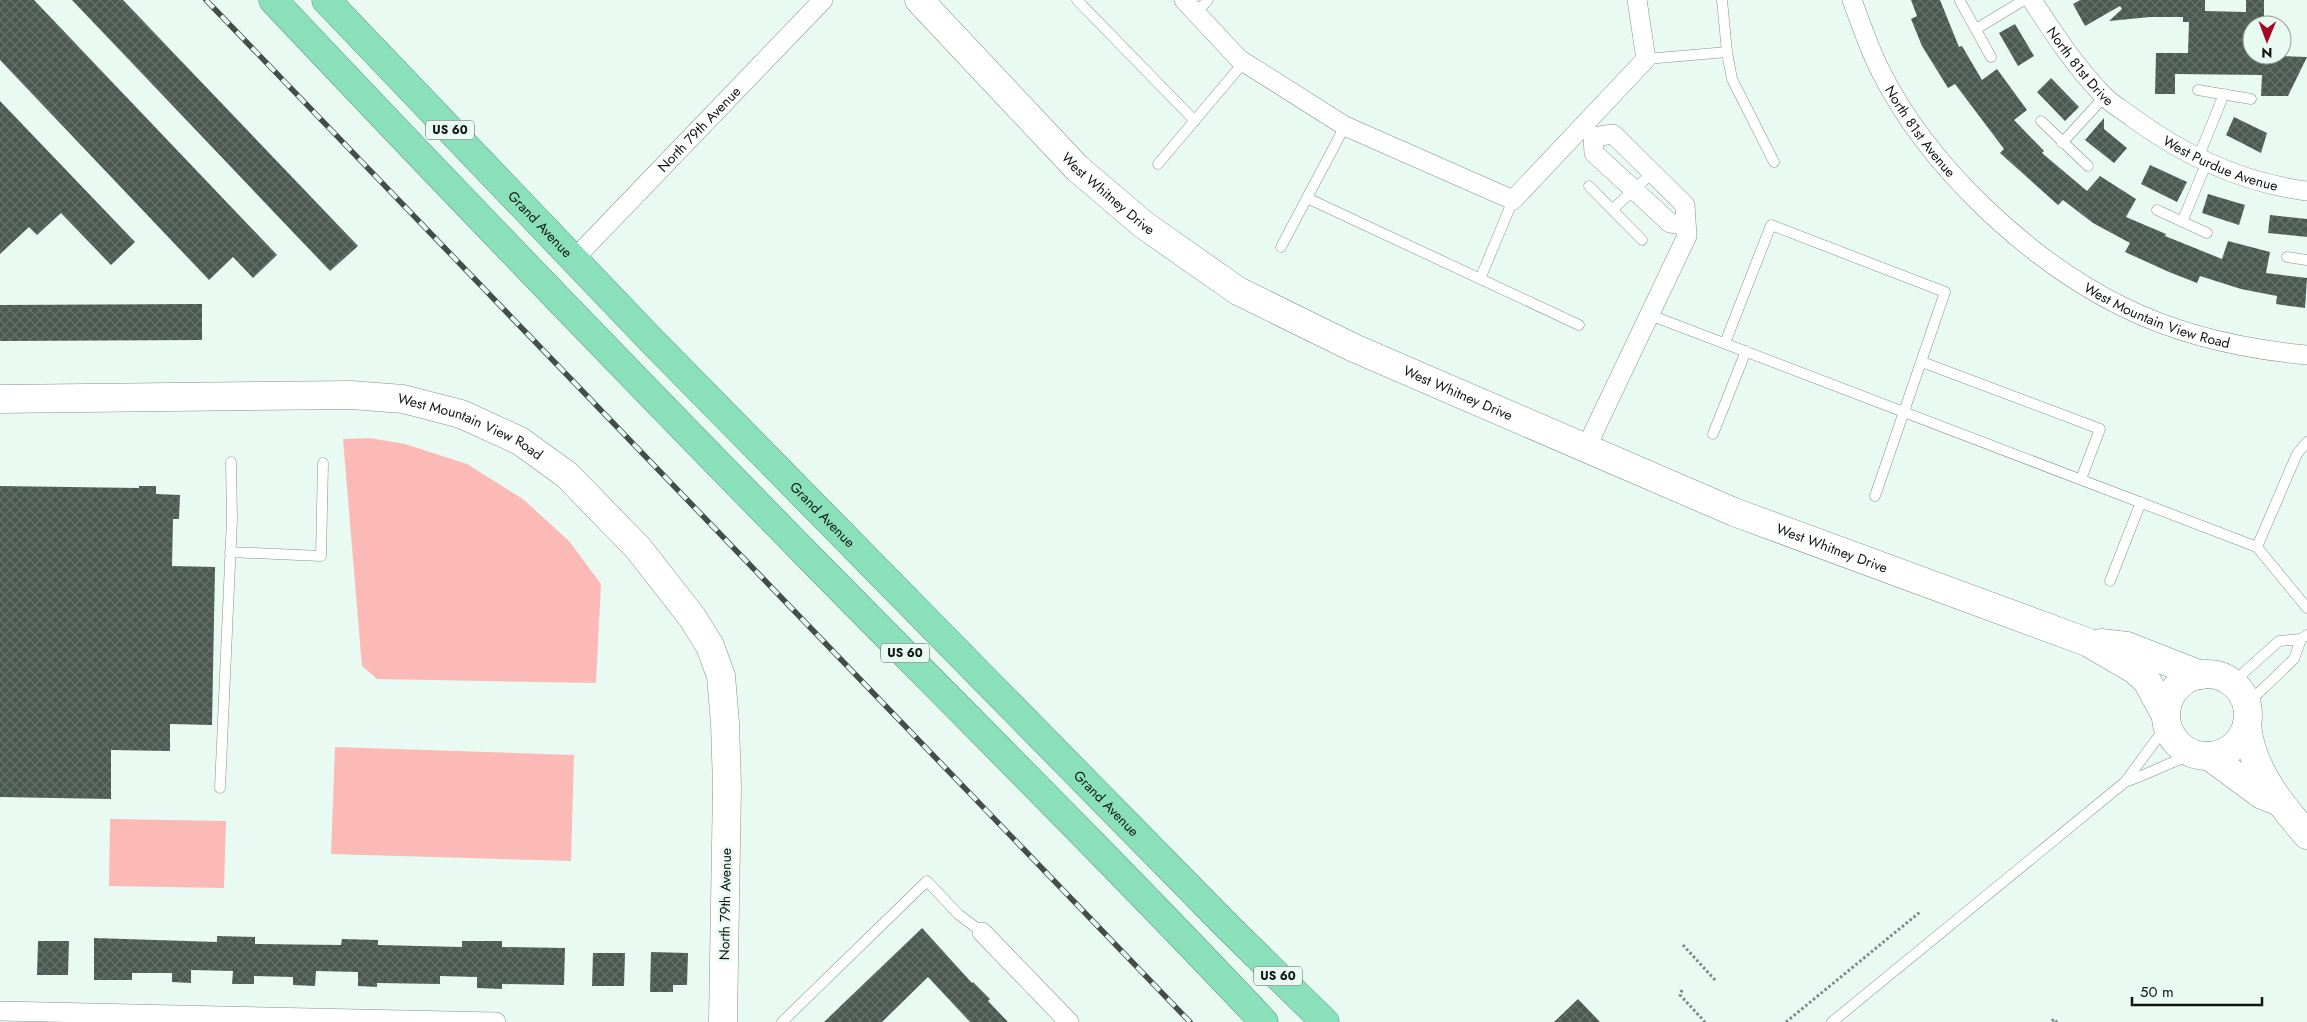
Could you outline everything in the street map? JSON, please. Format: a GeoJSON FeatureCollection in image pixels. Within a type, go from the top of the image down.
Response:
{"type":"FeatureCollection","features":[{"type":"Feature","properties":{"kind":"highway","name":"US 60"},"geometry":{"type":"LineString","coordinates":[[273,0],[409,144],[811,559],[1167,918],[1264,1022]]}},
{"type":"Feature","properties":{"kind":"highway","name":"Grand Avenue"},"geometry":{"type":"LineString","coordinates":[[326,0],[664,353],[1231,930],[1325,1022]]}},
{"type":"Feature","properties":{"kind":"street","name":"North 79th Avenue"},"geometry":{"type":"LineString","coordinates":[[575,258],[823,0]]}},
{"type":"Feature","properties":{"kind":"street","name":"West Whitney Drive"},"geometry":{"type":"LineString","coordinates":[[918,0],[1078,168],[1114,201],[1174,248],[1238,291],[1302,324],[1734,512],[2087,642],[2135,670],[2147,681],[2166,720],[2172,738],[2182,748],[2202,755],[2262,795],[2277,801]]}},
{"type":"Feature","properties":{"kind":"street"},"geometry":{"type":"LineString","coordinates":[[1196,4],[1244,62],[1345,126],[1513,200],[1588,132],[1646,59],[1637,0]]}},
{"type":"Feature","properties":{"kind":"street","name":"North 81st Avenue"},"geometry":{"type":"LineString","coordinates":[[1852,0],[1881,71],[1904,110],[1936,154],[1966,189],[2022,239]]}},
{"type":"Feature","properties":{"kind":"street","name":"North 81st Drive"},"geometry":{"type":"LineString","coordinates":[[2035,2],[2055,37],[2104,97],[2141,123]]}},
{"type":"Feature","properties":{"kind":"street","name":"West Purdue Avenue"},"geometry":{"type":"LineString","coordinates":[[2141,123],[2202,160],[2242,177],[2282,188],[2307,191]]}},
{"type":"Feature","properties":{"kind":"street"},"geometry":{"type":"LineString","coordinates":[[1586,448],[1687,236],[1685,205],[1612,134],[1588,132]]}},
{"type":"Feature","properties":{"kind":"street"},"geometry":{"type":"LineString","coordinates":[[1588,132],[1594,153],[1670,223],[1686,226]]}},
{"type":"Feature","properties":{"kind":"street","name":"West Mountain View Road"},"geometry":{"type":"LineString","coordinates":[[2022,239],[2083,285],[2122,306],[2158,322],[2218,342],[2307,355]]}},
{"type":"Feature","properties":{"kind":"street","name":"West Mountain View Road"},"geometry":{"type":"LineString","coordinates":[[0,399],[351,395],[403,399],[461,414],[520,441],[567,475],[638,548],[692,616],[710,646],[721,676],[727,786]]}},
{"type":"Feature","properties":{"kind":"street","name":"West Whitney Drive"},"geometry":{"type":"LineString","coordinates":[[2087,642],[2127,646],[2201,674],[2214,675],[2242,704],[2248,743],[2277,801],[2307,835]]}},
{"type":"Feature","properties":{"kind":"street"},"geometry":{"type":"LineString","coordinates":[[2166,720],[2167,704],[2180,684],[2201,674]]}},
{"type":"Feature","properties":{"kind":"street"},"geometry":{"type":"LineString","coordinates":[[2202,755],[2224,752],[2237,743],[2242,704]]}},
{"type":"Feature","properties":{"kind":"street","name":"North 79th Avenue"},"geometry":{"type":"LineString","coordinates":[[723,1022],[727,786]]}},
{"type":"Feature","properties":{"kind":"street"},"geometry":{"type":"LineString","coordinates":[[982,932],[1069,1022]]}},
{"type":"Feature","properties":{"kind":"street"},"geometry":{"type":"LineString","coordinates":[[0,1012],[496,1022]]}},
{"type":"Feature","properties":{"kind":"lane"},"geometry":{"type":"LineString","coordinates":[[1076,0],[1195,121]]}},
{"type":"Feature","properties":{"kind":"lane"},"geometry":{"type":"LineString","coordinates":[[1722,0],[1727,52],[1732,79],[1774,162]]}},
{"type":"Feature","properties":{"kind":"lane"},"geometry":{"type":"LineString","coordinates":[[1960,1],[1991,57]]}},
{"type":"Feature","properties":{"kind":"lane"},"geometry":{"type":"LineString","coordinates":[[1976,30],[2035,2]]}},
{"type":"Feature","properties":{"kind":"lane"},"geometry":{"type":"LineString","coordinates":[[1646,59],[1727,52]]}},
{"type":"Feature","properties":{"kind":"lane"},"geometry":{"type":"LineString","coordinates":[[1158,164],[1244,62]]}},
{"type":"Feature","properties":{"kind":"lane"},"geometry":{"type":"LineString","coordinates":[[2198,90],[2251,99]]}},
{"type":"Feature","properties":{"kind":"lane"},"geometry":{"type":"LineString","coordinates":[[2182,222],[2224,94]]}},
{"type":"Feature","properties":{"kind":"lane"},"geometry":{"type":"LineString","coordinates":[[2062,142],[2104,97]]}},
{"type":"Feature","properties":{"kind":"lane"},"geometry":{"type":"LineString","coordinates":[[2041,121],[2088,166]]}},
{"type":"Feature","properties":{"kind":"lane"},"geometry":{"type":"LineString","coordinates":[[1281,247],[1345,126]]}},
{"type":"Feature","properties":{"kind":"lane"},"geometry":{"type":"LineString","coordinates":[[1613,209],[1653,172]]}},
{"type":"Feature","properties":{"kind":"lane"},"geometry":{"type":"LineString","coordinates":[[1589,186],[1642,240]]}},
{"type":"Feature","properties":{"kind":"lane"},"geometry":{"type":"LineString","coordinates":[[1307,198],[1579,325]]}},
{"type":"Feature","properties":{"kind":"lane"},"geometry":{"type":"LineString","coordinates":[[1480,279],[1513,200]]}},
{"type":"Feature","properties":{"kind":"lane"},"geometry":{"type":"LineString","coordinates":[[2157,210],[2207,233]]}},
{"type":"Feature","properties":{"kind":"lane"},"geometry":{"type":"LineString","coordinates":[[1725,343],[1771,225],[1944,292],[1922,362],[1875,496]]}},
{"type":"Feature","properties":{"kind":"lane"},"geometry":{"type":"LineString","coordinates":[[2287,257],[2307,260]]}},
{"type":"Feature","properties":{"kind":"lane"},"geometry":{"type":"LineString","coordinates":[[1650,315],[1905,410],[2257,547],[2307,608]]}},
{"type":"Feature","properties":{"kind":"lane"},"geometry":{"type":"LineString","coordinates":[[1713,434],[1746,351]]}},
{"type":"Feature","properties":{"kind":"lane"},"geometry":{"type":"LineString","coordinates":[[1922,362],[2100,429],[2082,479]]}},
{"type":"Feature","properties":{"kind":"lane"},"geometry":{"type":"LineString","coordinates":[[2257,547],[2297,454],[2307,442]]}},
{"type":"Feature","properties":{"kind":"lane"},"geometry":{"type":"LineString","coordinates":[[220,788],[230,552],[231,462]]}},
{"type":"Feature","properties":{"kind":"lane"},"geometry":{"type":"LineString","coordinates":[[230,552],[321,556],[323,463]]}},
{"type":"Feature","properties":{"kind":"lane"},"geometry":{"type":"LineString","coordinates":[[2110,581],[2141,502]]}},
{"type":"Feature","properties":{"kind":"lane"},"geometry":{"type":"LineString","coordinates":[[2242,704],[2294,659],[2304,637]]}},
{"type":"Feature","properties":{"kind":"lane"},"geometry":{"type":"LineString","coordinates":[[2242,704],[2279,641],[2304,637]]}},
{"type":"Feature","properties":{"kind":"lane"},"geometry":{"type":"LineString","coordinates":[[1832,1022],[2125,782],[2166,720]]}},
{"type":"Feature","properties":{"kind":"lane"},"geometry":{"type":"LineString","coordinates":[[2125,782],[2148,774],[2174,760],[2202,755]]}},
{"type":"Feature","properties":{"kind":"lane"},"geometry":{"type":"LineString","coordinates":[[782,1022],[927,881],[958,914],[982,932]]}},
{"type":"Feature","properties":{"kind":"path"},"geometry":{"type":"LineString","coordinates":[[1786,1022],[1920,912]]}},
{"type":"Feature","properties":{"kind":"path"},"geometry":{"type":"LineString","coordinates":[[1683,946],[1715,980]]}},
{"type":"Feature","properties":{"kind":"path"},"geometry":{"type":"LineString","coordinates":[[1699,973],[1704,968]]}},
{"type":"Feature","properties":{"kind":"path"},"geometry":{"type":"LineString","coordinates":[[1682,990],[1680,995],[1705,1022]]}},
{"type":"Feature","properties":{"kind":"path"},"geometry":{"type":"LineString","coordinates":[[2052,1021],[2054,1019],[2057,1022]]}},
{"type":"Feature","properties":{"kind":"shaded area"},"geometry":{"type":"Polygon","coordinates":[[[370,438],[405,444],[467,464],[523,499],[569,541],[601,584],[596,683],[377,679],[362,666],[343,439],[370,438]]]}},
{"type":"Feature","properties":{"kind":"shaded area"},"geometry":{"type":"Polygon","coordinates":[[[335,747],[574,755],[571,861],[331,854],[335,747]]]}},
{"type":"Feature","properties":{"kind":"shaded area"},"geometry":{"type":"Polygon","coordinates":[[[110,819],[226,821],[224,888],[109,886],[110,819]]]}},
{"type":"Feature","properties":{"kind":"building"},"geometry":{"type":"Polygon","coordinates":[[[0,0],[34,0],[277,255],[253,278],[233,257],[209,280],[0,60],[0,0]]]}},
{"type":"Feature","properties":{"kind":"building"},"geometry":{"type":"Polygon","coordinates":[[[72,0],[123,0],[358,246],[330,271],[72,0]]]}},
{"type":"Feature","properties":{"kind":"building"},"geometry":{"type":"Polygon","coordinates":[[[1911,0],[1940,0],[1959,47],[1962,46],[1982,80],[1997,69],[2027,110],[2014,120],[2044,151],[2042,153],[2087,191],[2100,176],[2136,199],[2126,217],[2166,234],[2165,236],[2222,259],[2228,241],[2270,252],[2266,273],[2307,278],[2305,308],[2276,304],[2277,296],[2241,289],[2200,276],[2197,283],[2169,272],[2125,252],[2130,243],[2093,223],[2063,200],[2058,205],[2000,153],[2004,149],[1955,84],[1948,88],[1922,46],[1911,19],[1917,16],[1911,0]]]}},
{"type":"Feature","properties":{"kind":"building"},"geometry":{"type":"Polygon","coordinates":[[[2080,0],[2205,0],[2205,11],[2246,12],[2246,0],[2264,0],[2264,15],[2242,15],[2242,65],[2292,65],[2292,56],[2307,57],[2288,96],[2261,96],[2262,75],[2175,74],[2175,94],[2155,94],[2156,53],[2188,53],[2189,22],[2183,22],[2183,17],[2150,17],[2109,21],[2122,9],[2120,6],[2085,26],[2073,4],[2080,0]]]}},
{"type":"Feature","properties":{"kind":"building"},"geometry":{"type":"Polygon","coordinates":[[[2015,24],[2034,56],[2018,66],[1999,33],[2015,24]]]}},
{"type":"Feature","properties":{"kind":"building"},"geometry":{"type":"Polygon","coordinates":[[[2051,78],[2079,107],[2065,121],[2037,92],[2051,78]]]}},
{"type":"Feature","properties":{"kind":"building"},"geometry":{"type":"Polygon","coordinates":[[[0,101],[135,242],[111,265],[61,213],[37,235],[29,227],[0,254],[0,101]]]}},
{"type":"Feature","properties":{"kind":"building"},"geometry":{"type":"Polygon","coordinates":[[[2234,117],[2267,133],[2261,153],[2226,135],[2234,117]]]}},
{"type":"Feature","properties":{"kind":"building"},"geometry":{"type":"Polygon","coordinates":[[[2104,118],[2104,129],[2127,148],[2114,163],[2085,140],[2104,118]]]}},
{"type":"Feature","properties":{"kind":"building"},"geometry":{"type":"Polygon","coordinates":[[[2150,165],[2187,182],[2177,202],[2141,184],[2150,165]]]}},
{"type":"Feature","properties":{"kind":"building"},"geometry":{"type":"Polygon","coordinates":[[[2208,194],[2245,205],[2239,225],[2202,213],[2208,194]]]}},
{"type":"Feature","properties":{"kind":"building"},"geometry":{"type":"Polygon","coordinates":[[[2270,215],[2307,219],[2307,237],[2268,233],[2270,215]]]}},
{"type":"Feature","properties":{"kind":"building"},"geometry":{"type":"Polygon","coordinates":[[[202,304],[202,340],[0,341],[0,305],[202,304]]]}},
{"type":"Feature","properties":{"kind":"building"},"geometry":{"type":"Polygon","coordinates":[[[0,486],[139,488],[139,486],[156,486],[156,494],[180,495],[179,519],[173,519],[172,566],[215,567],[212,725],[170,724],[170,751],[111,750],[111,799],[0,797],[0,486]]]}},
{"type":"Feature","properties":{"kind":"building"},"geometry":{"type":"Polygon","coordinates":[[[922,928],[972,983],[990,999],[988,1001],[1008,1022],[970,1022],[928,977],[882,1022],[824,1022],[922,928]]]}},
{"type":"Feature","properties":{"kind":"building"},"geometry":{"type":"Polygon","coordinates":[[[217,936],[255,937],[255,944],[341,945],[342,939],[378,940],[378,945],[462,947],[462,941],[502,941],[502,947],[565,948],[564,985],[502,984],[502,989],[477,988],[477,977],[440,976],[440,984],[377,983],[377,987],[358,986],[358,972],[316,971],[315,986],[293,985],[293,977],[254,976],[254,984],[232,984],[233,971],[191,970],[191,983],[172,982],[172,973],[132,973],[132,980],[94,980],[94,938],[217,942],[217,936]]]}},
{"type":"Feature","properties":{"kind":"building"},"geometry":{"type":"Polygon","coordinates":[[[38,941],[69,941],[68,975],[37,975],[38,941]]]}},
{"type":"Feature","properties":{"kind":"building"},"geometry":{"type":"Polygon","coordinates":[[[651,952],[688,953],[687,985],[673,985],[673,992],[650,992],[651,952]]]}},
{"type":"Feature","properties":{"kind":"building"},"geometry":{"type":"Polygon","coordinates":[[[593,953],[625,953],[624,986],[592,986],[593,953]]]}},
{"type":"Feature","properties":{"kind":"building"},"geometry":{"type":"Polygon","coordinates":[[[1578,999],[1600,1022],[1554,1022],[1578,999]]]}},
{"type":"Feature","properties":{"kind":"railway"},"geometry":{"type":"LineString","coordinates":[[206,0],[1190,1022]]}}]}
